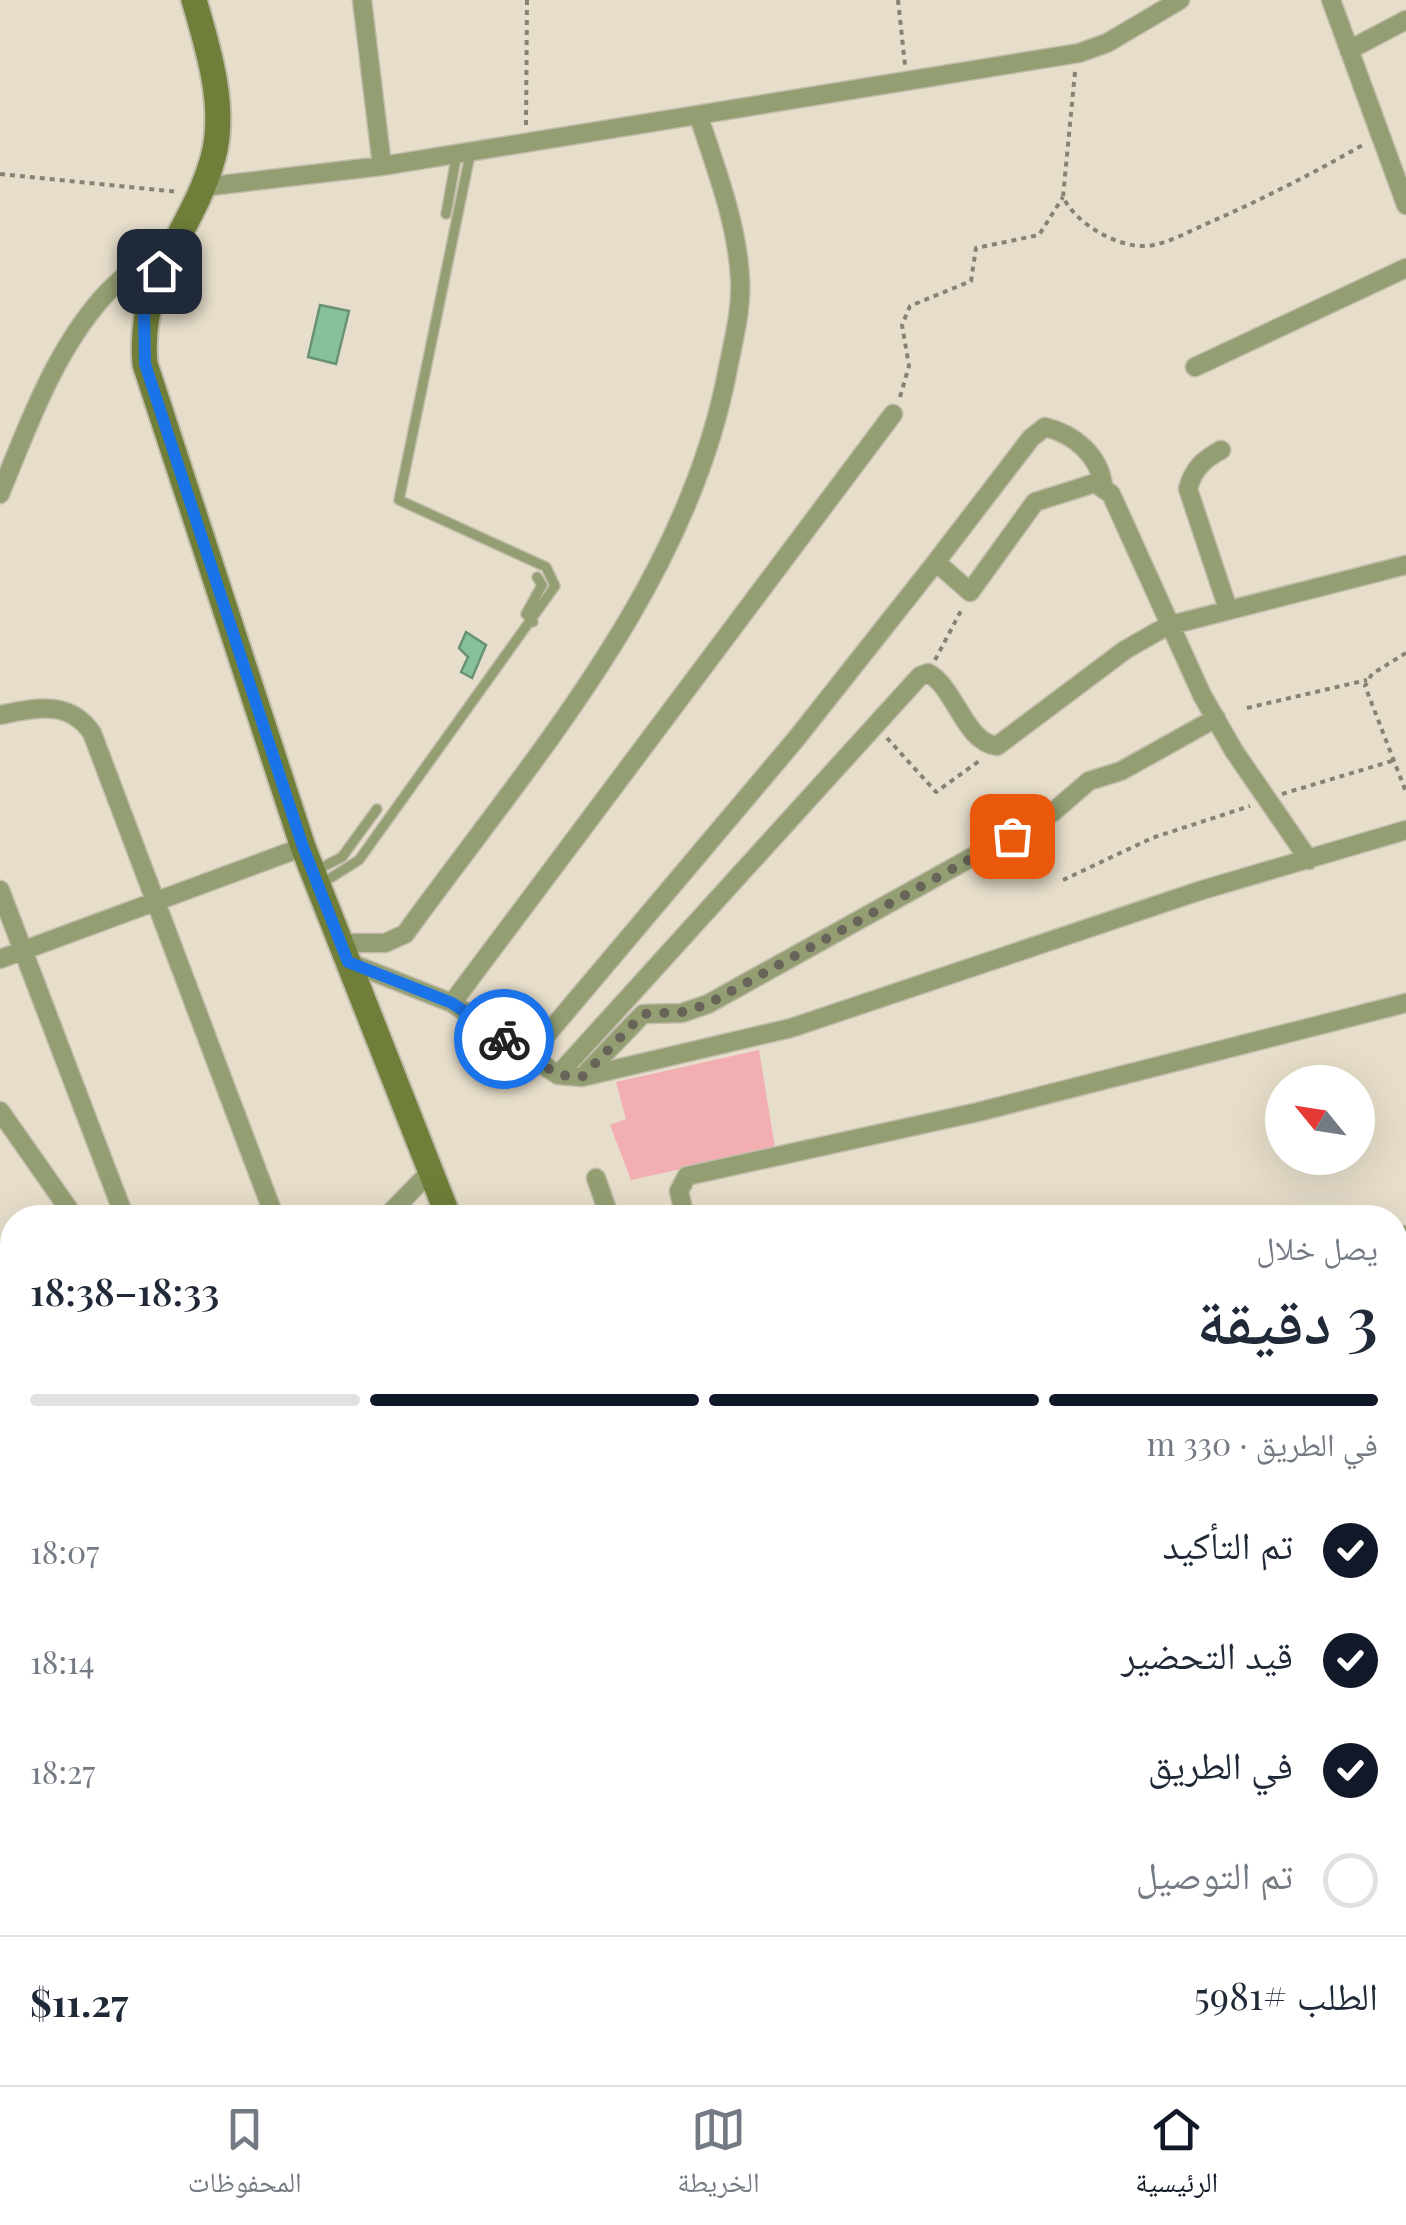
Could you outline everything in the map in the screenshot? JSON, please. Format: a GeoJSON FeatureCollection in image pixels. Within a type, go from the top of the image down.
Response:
{"type":"FeatureCollection","features":[{"type":"Feature","properties":{"kind":"street"},"geometry":{"type":"LineString","coordinates":[[194,0],[212,68],[218,120],[214,156],[144,312],[145,364],[303,847],[444,1205]]}},
{"type":"Feature","properties":{"kind":"street"},"geometry":{"type":"LineString","coordinates":[[362,0],[382,166]]}},
{"type":"Feature","properties":{"kind":"street"},"geometry":{"type":"LineString","coordinates":[[200,190],[382,166],[526,139],[699,117],[1080,53],[1107,43],[1180,0]]}},
{"type":"Feature","properties":{"kind":"street"},"geometry":{"type":"LineString","coordinates":[[1331,0],[1406,205]]}},
{"type":"Feature","properties":{"kind":"street"},"geometry":{"type":"LineString","coordinates":[[1349,50],[1406,20]]}},
{"type":"Feature","properties":{"kind":"street"},"geometry":{"type":"LineString","coordinates":[[344,952],[405,934],[608,650],[688,502],[721,404],[740,298],[738,257],[725,199],[699,117]]}},
{"type":"Feature","properties":{"kind":"street"},"geometry":{"type":"LineString","coordinates":[[0,494],[31,419],[84,321],[104,296],[177,234]]}},
{"type":"Feature","properties":{"kind":"street"},"geometry":{"type":"LineString","coordinates":[[1195,367],[1406,268]]}},
{"type":"Feature","properties":{"kind":"street"},"geometry":{"type":"LineString","coordinates":[[452,1003],[892,414]]}},
{"type":"Feature","properties":{"kind":"street"},"geometry":{"type":"LineString","coordinates":[[528,1057],[796,740],[1038,430],[1051,428],[1092,454],[1101,468],[1103,485]]}},
{"type":"Feature","properties":{"kind":"street"},"geometry":{"type":"LineString","coordinates":[[1221,450],[1207,457],[1192,475],[1188,489],[1228,609]]}},
{"type":"Feature","properties":{"kind":"street"},"geometry":{"type":"LineString","coordinates":[[936,562],[970,592],[1035,502],[1095,483],[1103,485],[1111,494],[1167,626],[1216,718],[1309,860]]}},
{"type":"Feature","properties":{"kind":"street"},"geometry":{"type":"LineString","coordinates":[[558,1075],[920,676],[928,673],[943,685],[974,731],[989,745],[997,746],[1125,650],[1167,626],[1406,565]]}},
{"type":"Feature","properties":{"kind":"street"},"geometry":{"type":"LineString","coordinates":[[0,715],[56,708],[85,724],[159,904],[270,1205]]}},
{"type":"Feature","properties":{"kind":"street"},"geometry":{"type":"LineString","coordinates":[[582,1077],[634,1019],[708,1004],[1053,812],[1090,781],[1120,771],[1216,718]]}},
{"type":"Feature","properties":{"kind":"street"},"geometry":{"type":"LineString","coordinates":[[344,952],[452,1003],[558,1075],[582,1077],[791,1028],[1199,891],[1406,830]]}},
{"type":"Feature","properties":{"kind":"street"},"geometry":{"type":"LineString","coordinates":[[0,959],[159,904],[303,847]]}},
{"type":"Feature","properties":{"kind":"street"},"geometry":{"type":"LineString","coordinates":[[0,890],[120,1205]]}},
{"type":"Feature","properties":{"kind":"street"},"geometry":{"type":"LineString","coordinates":[[682,1205],[679,1191],[687,1176],[978,1112],[1406,1002]]}},
{"type":"Feature","properties":{"kind":"street"},"geometry":{"type":"LineString","coordinates":[[0,1110],[66,1205]]}},
{"type":"Feature","properties":{"kind":"street"},"geometry":{"type":"LineString","coordinates":[[398,1205],[430,1172]]}},
{"type":"Feature","properties":{"kind":"street"},"geometry":{"type":"LineString","coordinates":[[596,1178],[605,1205]]}},
{"type":"Feature","properties":{"kind":"lane"},"geometry":{"type":"LineString","coordinates":[[446,214],[464,149]]}},
{"type":"Feature","properties":{"kind":"lane"},"geometry":{"type":"LineString","coordinates":[[316,879],[358,860],[555,586],[546,567],[402,503],[398,495],[464,149]]}},
{"type":"Feature","properties":{"kind":"lane"},"geometry":{"type":"LineString","coordinates":[[532,622],[526,614],[542,585],[537,578]]}},
{"type":"Feature","properties":{"kind":"lane"},"geometry":{"type":"LineString","coordinates":[[316,879],[342,857],[377,809]]}},
{"type":"Feature","properties":{"kind":"path"},"geometry":{"type":"LineString","coordinates":[[526,0],[526,139]]}},
{"type":"Feature","properties":{"kind":"path"},"geometry":{"type":"LineString","coordinates":[[898,0],[907,82]]}},
{"type":"Feature","properties":{"kind":"path"},"geometry":{"type":"LineString","coordinates":[[892,414],[910,366],[902,325],[910,306],[971,281],[976,248],[1039,235],[1064,198],[1080,53]]}},
{"type":"Feature","properties":{"kind":"path"},"geometry":{"type":"LineString","coordinates":[[1064,198],[1075,215],[1115,240],[1145,246],[1160,244],[1271,196],[1381,136]]}},
{"type":"Feature","properties":{"kind":"path"},"geometry":{"type":"LineString","coordinates":[[0,174],[200,190]]}},
{"type":"Feature","properties":{"kind":"path"},"geometry":{"type":"LineString","coordinates":[[928,673],[970,592]]}},
{"type":"Feature","properties":{"kind":"path"},"geometry":{"type":"LineString","coordinates":[[1247,708],[1367,680],[1406,653]]}},
{"type":"Feature","properties":{"kind":"path"},"geometry":{"type":"LineString","coordinates":[[1367,680],[1369,705],[1406,792]]}},
{"type":"Feature","properties":{"kind":"path"},"geometry":{"type":"LineString","coordinates":[[874,724],[936,792],[944,790],[997,746]]}},
{"type":"Feature","properties":{"kind":"path"},"geometry":{"type":"LineString","coordinates":[[1064,880],[1152,838],[1392,760]]}},
{"type":"Feature","properties":{"kind":"shaded area"},"geometry":{"type":"Polygon","coordinates":[[[320,305],[349,311],[336,364],[308,357],[320,305]]]}},
{"type":"Feature","properties":{"kind":"shaded area"},"geometry":{"type":"Polygon","coordinates":[[[466,632],[486,645],[472,678],[461,672],[468,657],[459,648],[466,632]]]}},
{"type":"Feature","properties":{"kind":"shaded area"},"geometry":{"type":"Polygon","coordinates":[[[759,1050],[775,1148],[631,1180],[610,1125],[626,1119],[616,1082],[759,1050]]]}},
{"type":"Feature","properties":{"kind":"way so far"},"geometry":{"type":"LineString","coordinates":[[504,1039],[558,1075],[582,1077],[634,1019],[654,1012],[697,1010],[1012,836]]}},
{"type":"Feature","properties":{"kind":"route"},"geometry":{"type":"LineString","coordinates":[[159,271],[144,312],[145,364],[303,847],[348,962],[452,1003],[504,1039]]}}]}
